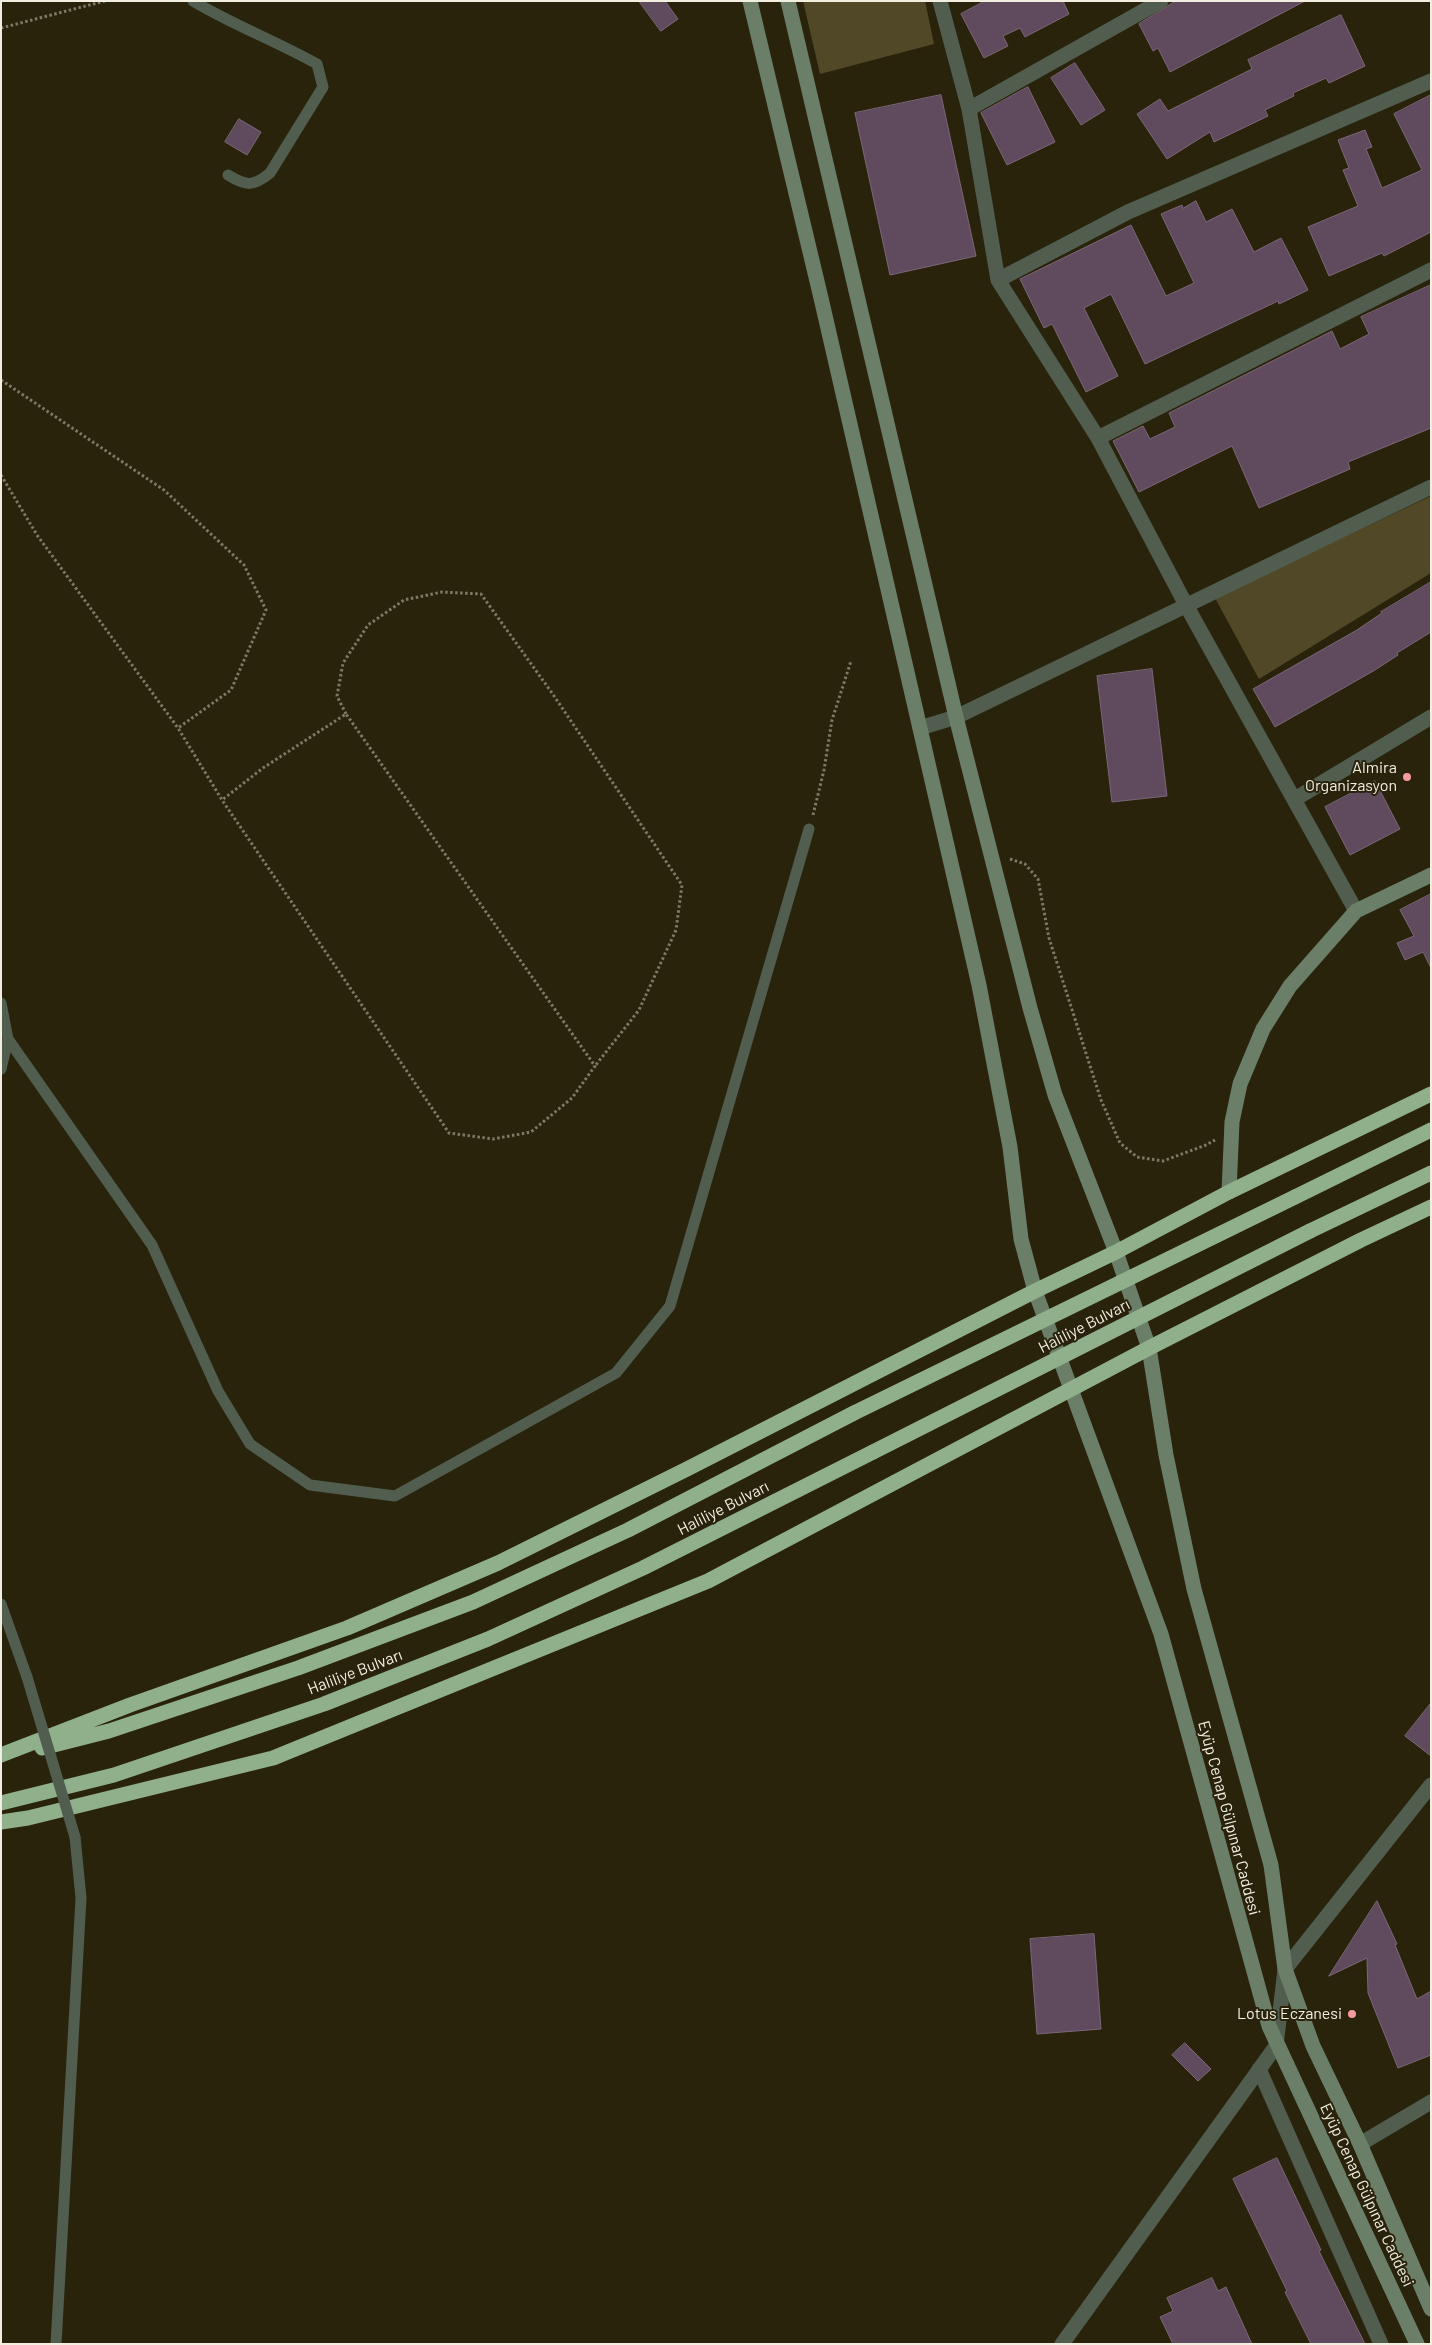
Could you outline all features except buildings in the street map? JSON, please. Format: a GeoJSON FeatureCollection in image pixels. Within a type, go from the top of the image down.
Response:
{"type":"FeatureCollection","features":[{"type":"Feature","properties":{"kind":"highway"},"geometry":{"type":"LineString","coordinates":[[1,1756],[130,1705],[347,1628],[498,1563],[688,1469],[1035,1291],[1116,1252],[1229,1192],[1431,1094]]}},
{"type":"Feature","properties":{"kind":"highway","name":"Haliliye Bulvarı"},"geometry":{"type":"LineString","coordinates":[[1,1756],[109,1731],[298,1668],[473,1602],[628,1530],[854,1413],[1431,1130]]}},
{"type":"Feature","properties":{"kind":"highway","name":"Haliliye Bulvarı"},"geometry":{"type":"LineString","coordinates":[[1,1803],[114,1775],[242,1732],[324,1704],[488,1639],[643,1568],[1431,1173]]}},
{"type":"Feature","properties":{"kind":"highway"},"geometry":{"type":"LineString","coordinates":[[1,1822],[28,1818],[273,1758],[708,1580],[1070,1392],[1149,1348],[1361,1240],[1431,1207]]}},
{"type":"Feature","properties":{"kind":"main road","name":"Eyüp Cenap Gülpınar Caddesi"},"geometry":{"type":"LineString","coordinates":[[750,1],[979,985],[1010,1147],[1022,1239],[1035,1291],[1070,1392],[1106,1480],[1161,1634],[1268,2026],[1350,2197],[1417,2344]]}},
{"type":"Feature","properties":{"kind":"main road"},"geometry":{"type":"LineString","coordinates":[[788,1],[956,717],[1030,1008],[1055,1095],[1116,1252],[1149,1348],[1166,1455],[1194,1589],[1271,1865],[1285,1969],[1313,2046],[1360,2144],[1431,2310]]}},
{"type":"Feature","properties":{"kind":"main road"},"geometry":{"type":"LineString","coordinates":[[1229,1192],[1231,1130],[1240,1084],[1262,1029],[1290,986],[1356,911],[1431,875]]}},
{"type":"Feature","properties":{"kind":"street"},"geometry":{"type":"LineString","coordinates":[[940,1],[968,109],[998,280],[1098,438],[1186,605],[1356,911]]}},
{"type":"Feature","properties":{"kind":"street"},"geometry":{"type":"LineString","coordinates":[[968,109],[1161,1]]}},
{"type":"Feature","properties":{"kind":"street"},"geometry":{"type":"LineString","coordinates":[[998,280],[1128,212],[1431,81]]}},
{"type":"Feature","properties":{"kind":"street"},"geometry":{"type":"LineString","coordinates":[[1098,438],[1431,270]]}},
{"type":"Feature","properties":{"kind":"street"},"geometry":{"type":"LineString","coordinates":[[920,728],[956,717],[1431,487]]}},
{"type":"Feature","properties":{"kind":"street"},"geometry":{"type":"LineString","coordinates":[[1295,799],[1431,717]]}},
{"type":"Feature","properties":{"kind":"street"},"geometry":{"type":"LineString","coordinates":[[1062,2344],[1276,2046],[1285,1969],[1431,1785]]}},
{"type":"Feature","properties":{"kind":"street"},"geometry":{"type":"LineString","coordinates":[[1259,2070],[1381,2344]]}},
{"type":"Feature","properties":{"kind":"street"},"geometry":{"type":"LineString","coordinates":[[1360,2144],[1431,2102]]}},
{"type":"Feature","properties":{"kind":"lane"},"geometry":{"type":"LineString","coordinates":[[193,1],[222,19],[280,43],[317,64],[323,87],[270,173],[258,183],[242,183],[228,175]]}},
{"type":"Feature","properties":{"kind":"lane"},"geometry":{"type":"LineString","coordinates":[[1,1003],[8,1038],[152,1245],[218,1391],[250,1444],[310,1485],[395,1496],[616,1373],[670,1306],[809,829]]}},
{"type":"Feature","properties":{"kind":"lane"},"geometry":{"type":"LineString","coordinates":[[1,1069],[8,1038]]}},
{"type":"Feature","properties":{"kind":"lane"},"geometry":{"type":"LineString","coordinates":[[1,1604],[27,1676],[75,1837],[81,1898],[56,2344]]}},
{"type":"Feature","properties":{"kind":"path"},"geometry":{"type":"LineString","coordinates":[[1,28],[105,1]]}},
{"type":"Feature","properties":{"kind":"path"},"geometry":{"type":"LineString","coordinates":[[1,380],[164,490],[244,565],[266,610],[231,690],[178,728]]}},
{"type":"Feature","properties":{"kind":"path"},"geometry":{"type":"LineString","coordinates":[[1,475],[37,535],[178,728],[222,800],[449,1133],[493,1139],[531,1132],[572,1098],[639,1010],[676,930],[682,885],[552,693],[481,594],[442,592],[404,600],[368,625],[343,663],[337,696],[346,714],[595,1066]]}},
{"type":"Feature","properties":{"kind":"path"},"geometry":{"type":"LineString","coordinates":[[809,829],[824,770],[832,720],[851,661]]}},
{"type":"Feature","properties":{"kind":"path"},"geometry":{"type":"LineString","coordinates":[[222,800],[263,768],[346,714]]}},
{"type":"Feature","properties":{"kind":"path"},"geometry":{"type":"LineString","coordinates":[[990,853],[1025,864],[1038,879],[1049,938],[1101,1100],[1120,1143],[1137,1157],[1163,1160],[1206,1145],[1231,1130]]}},
{"type":"Feature","properties":{"kind":"shaded area"},"geometry":{"type":"Polygon","coordinates":[[[803,1],[925,1],[934,44],[820,74],[803,1]]]}},
{"type":"Feature","properties":{"kind":"shaded area"},"geometry":{"type":"Polygon","coordinates":[[[1431,496],[1431,573],[1259,679],[1215,598],[1431,496]]]}},
{"type":"Feature","properties":{"kind":"place","name":"Almira Organizasyon"},"geometry":{"type":"Point","coordinates":[1407,777]}},
{"type":"Feature","properties":{"kind":"place","name":"Lotus Eczanesi"},"geometry":{"type":"Point","coordinates":[1352,2014]}}]}
